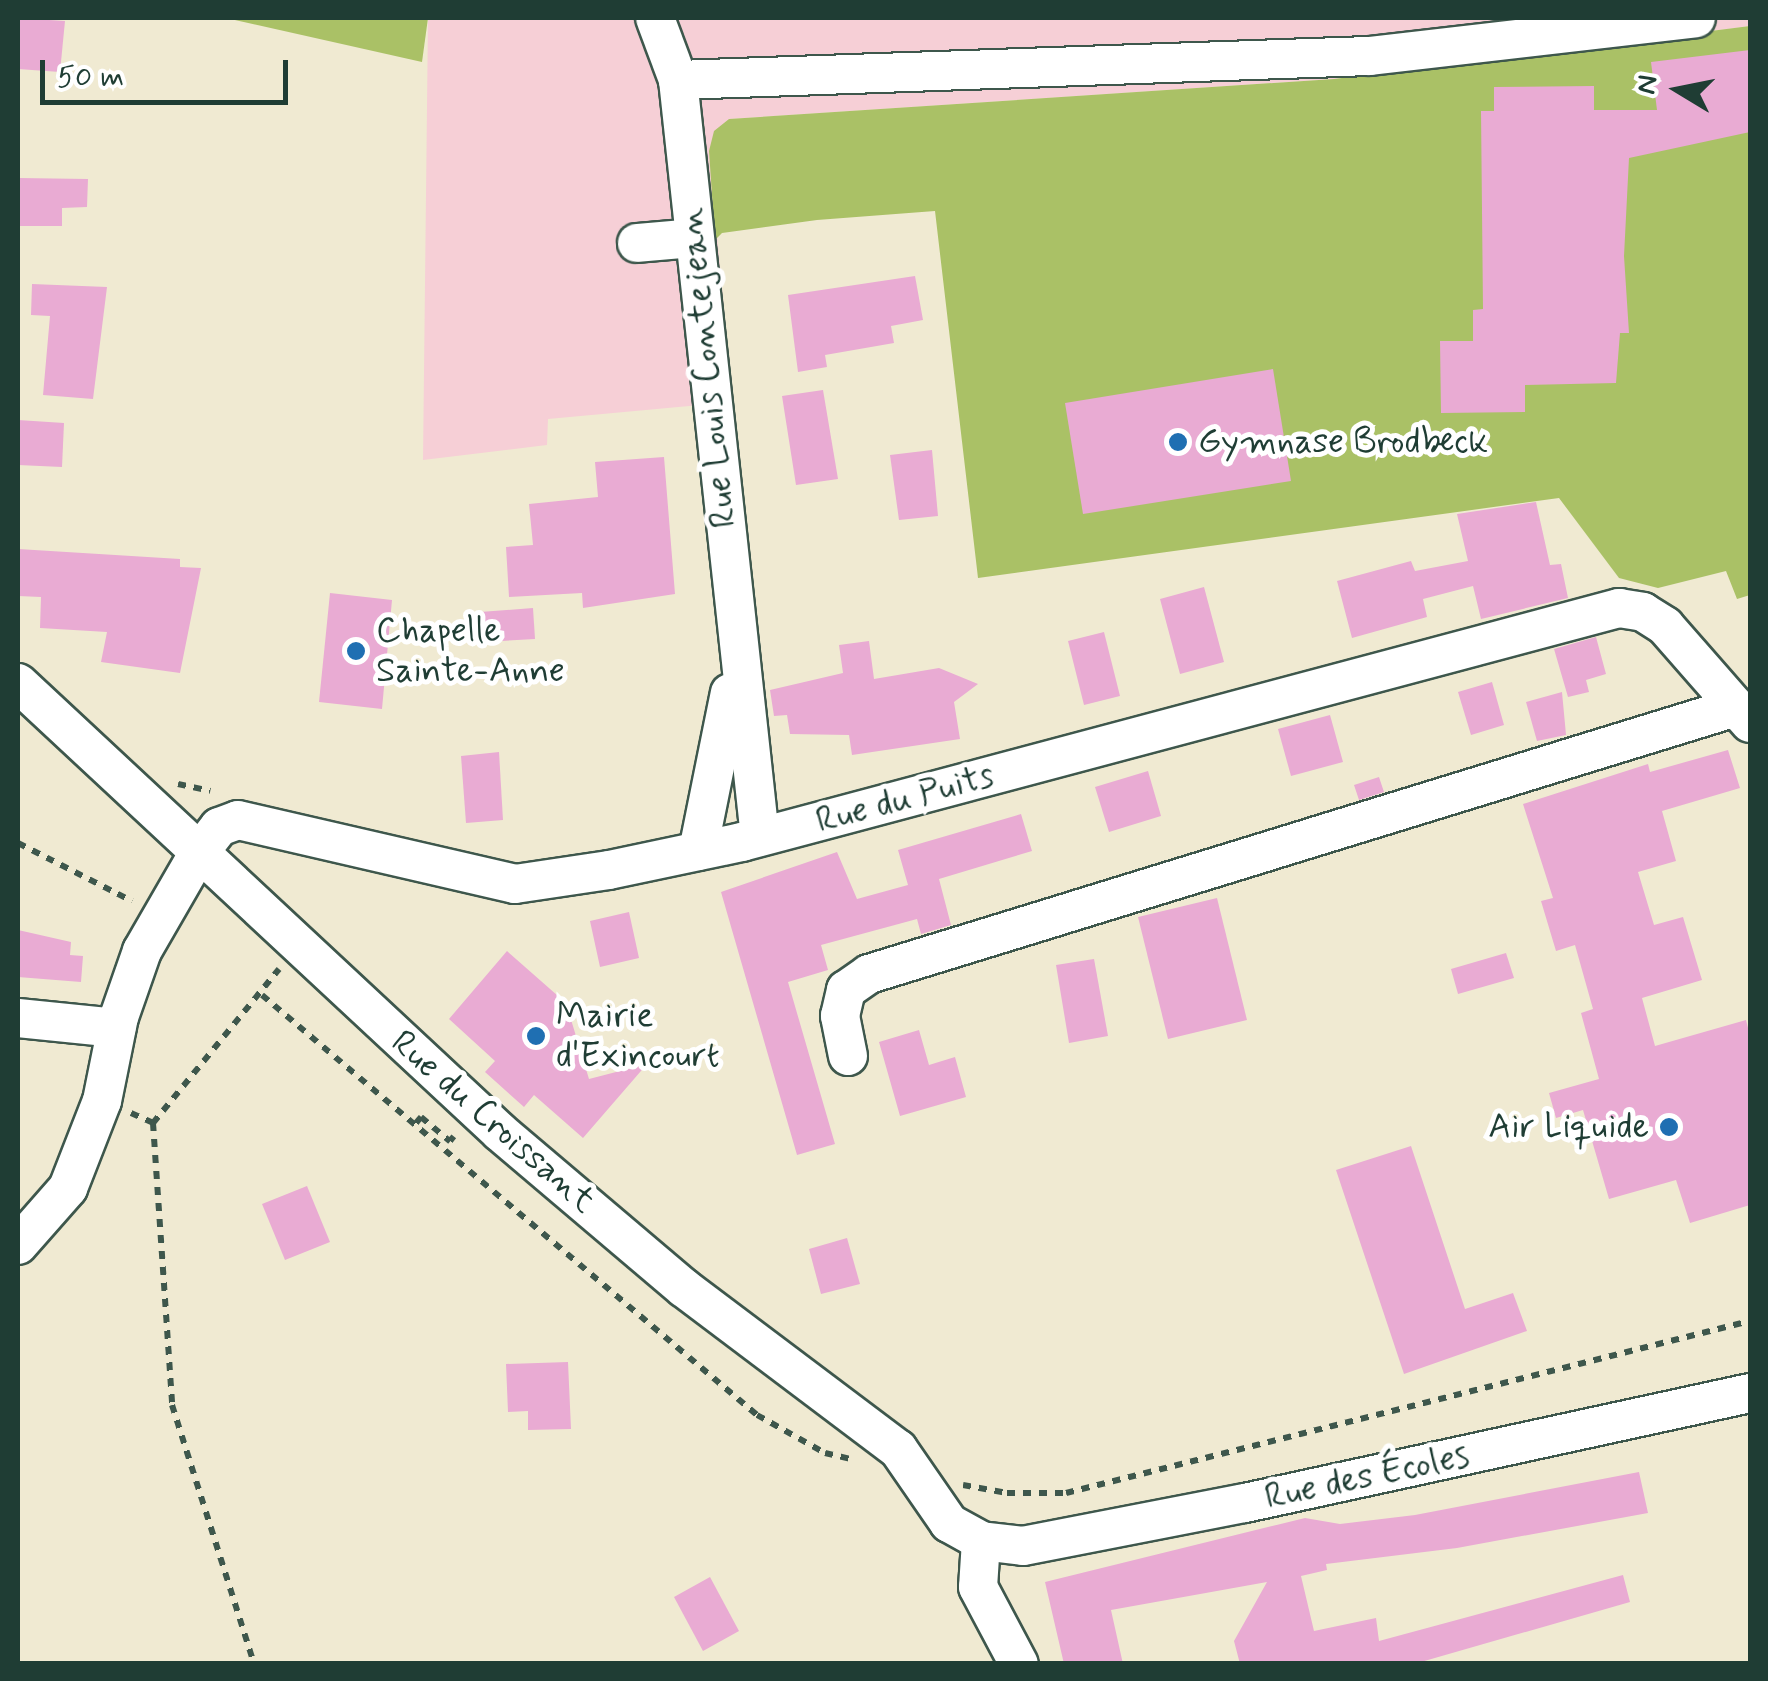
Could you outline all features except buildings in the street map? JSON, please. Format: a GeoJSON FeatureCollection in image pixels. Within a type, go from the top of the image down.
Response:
{"type":"FeatureCollection","features":[{"type":"Feature","properties":{"kind":"street","name":"Rue Louis Contejean"},"geometry":{"type":"LineString","coordinates":[[655,18],[678,80],[737,656],[760,837]]}},
{"type":"Feature","properties":{"kind":"street"},"geometry":{"type":"LineString","coordinates":[[678,80],[1370,56],[1696,18]]}},
{"type":"Feature","properties":{"kind":"street"},"geometry":{"type":"LineString","coordinates":[[637,242],[694,238]]}},
{"type":"Feature","properties":{"kind":"street","name":"Rue du Puits"},"geometry":{"type":"LineString","coordinates":[[229,823],[263,824],[420,866],[515,884],[760,837],[1618,608],[1643,612],[1666,626],[1743,715]]}},
{"type":"Feature","properties":{"kind":"street","name":"Rue Louis Contejean"},"geometry":{"type":"LineString","coordinates":[[698,851],[737,656]]}},
{"type":"Feature","properties":{"kind":"street","name":"Rue du Croissant"},"geometry":{"type":"LineString","coordinates":[[18,683],[297,947],[684,1288],[898,1449],[950,1522],[981,1541]]}},
{"type":"Feature","properties":{"kind":"street"},"geometry":{"type":"LineString","coordinates":[[848,1056],[840,1016],[846,990],[869,974],[1743,715]]}},
{"type":"Feature","properties":{"kind":"street"},"geometry":{"type":"LineString","coordinates":[[18,1245],[68,1188],[102,1101],[116,1028],[142,951],[198,854],[229,823]]}},
{"type":"Feature","properties":{"kind":"street"},"geometry":{"type":"LineString","coordinates":[[18,1018],[116,1028]]}},
{"type":"Feature","properties":{"kind":"street","name":"Rue des Écoles"},"geometry":{"type":"LineString","coordinates":[[981,1541],[1023,1546],[1245,1504],[1750,1393]]}},
{"type":"Feature","properties":{"kind":"street"},"geometry":{"type":"LineString","coordinates":[[981,1541],[978,1586],[1019,1664]]}},
{"type":"Feature","properties":{"kind":"path"},"geometry":{"type":"LineString","coordinates":[[132,787],[146,772],[212,792],[229,823]]}},
{"type":"Feature","properties":{"kind":"path"},"geometry":{"type":"LineString","coordinates":[[18,844],[133,902]]}},
{"type":"Feature","properties":{"kind":"path"},"geometry":{"type":"LineString","coordinates":[[254,1664],[172,1405],[152,1122],[297,947]]}},
{"type":"Feature","properties":{"kind":"path"},"geometry":{"type":"LineString","coordinates":[[262,995],[757,1414],[824,1454],[870,1464]]}},
{"type":"Feature","properties":{"kind":"path"},"geometry":{"type":"LineString","coordinates":[[102,1101],[152,1122]]}},
{"type":"Feature","properties":{"kind":"path"},"geometry":{"type":"LineString","coordinates":[[416,1123],[421,1117],[450,1141],[458,1132]]}},
{"type":"Feature","properties":{"kind":"path"},"geometry":{"type":"LineString","coordinates":[[957,1484],[1007,1493],[1066,1492],[1750,1322]]}},
{"type":"Feature","properties":{"kind":"shaded area"},"geometry":{"type":"Polygon","coordinates":[[[428,18],[1750,18],[1750,26],[1334,79],[729,119],[709,151],[733,402],[548,419],[547,445],[423,460],[428,18]]]}},
{"type":"Feature","properties":{"kind":"green space"},"geometry":{"type":"Polygon","coordinates":[[[226,18],[428,18],[422,62],[226,18]]]}},
{"type":"Feature","properties":{"kind":"green space"},"geometry":{"type":"Polygon","coordinates":[[[1750,26],[1750,595],[1737,599],[1726,571],[1658,588],[1619,578],[1559,498],[978,578],[935,211],[817,220],[722,233],[715,240],[709,151],[714,131],[729,119],[1334,79],[1750,26]]]}},
{"type":"Feature","properties":{"kind":"place","name":"Gymnase Brodbeck"},"geometry":{"type":"Point","coordinates":[1178,442]}},
{"type":"Feature","properties":{"kind":"place","name":"Chapelle Sainte-Anne"},"geometry":{"type":"Point","coordinates":[356,651]}},
{"type":"Feature","properties":{"kind":"place","name":"Mairie d'Exincourt"},"geometry":{"type":"Point","coordinates":[536,1036]}},
{"type":"Feature","properties":{"kind":"place","name":"Air Liquide"},"geometry":{"type":"Point","coordinates":[1669,1127]}}]}
